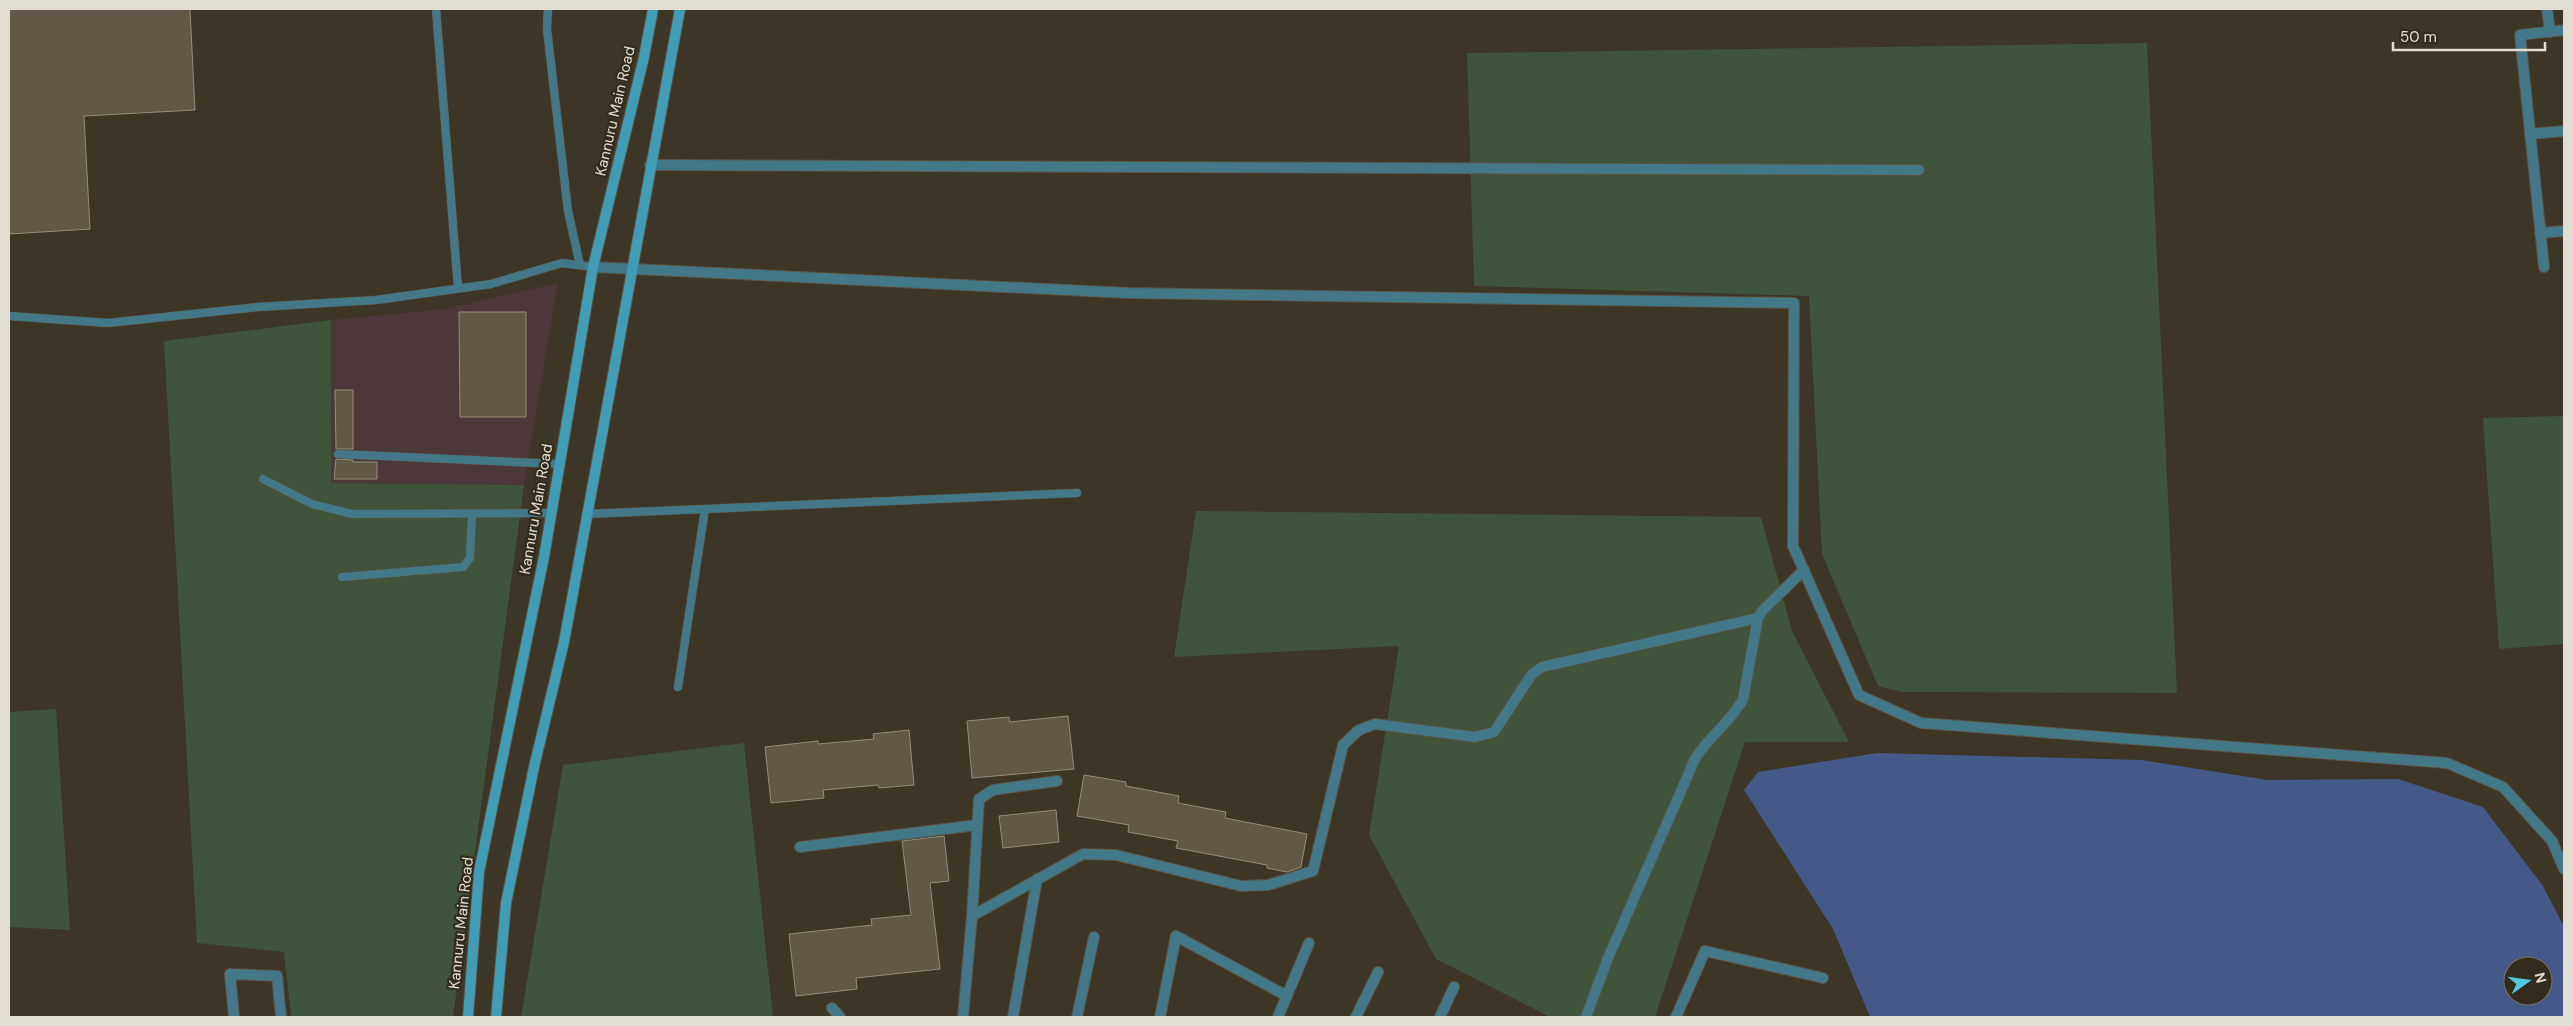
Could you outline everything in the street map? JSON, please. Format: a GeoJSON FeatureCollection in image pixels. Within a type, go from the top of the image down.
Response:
{"type":"FeatureCollection","features":[{"type":"Feature","properties":{"kind":"main road","name":"Kannuru Main Road"},"geometry":{"type":"LineString","coordinates":[[468,1017],[479,872],[551,513],[593,266],[644,56],[653,9]]}},
{"type":"Feature","properties":{"kind":"main road"},"geometry":{"type":"LineString","coordinates":[[496,1017],[506,903],[534,767],[564,642],[680,9]]}},
{"type":"Feature","properties":{"kind":"street"},"geometry":{"type":"LineString","coordinates":[[2547,9],[2550,32]]}},
{"type":"Feature","properties":{"kind":"street"},"geometry":{"type":"LineString","coordinates":[[2544,268],[2520,35],[2564,30]]}},
{"type":"Feature","properties":{"kind":"street"},"geometry":{"type":"LineString","coordinates":[[2530,134],[2564,131]]}},
{"type":"Feature","properties":{"kind":"street"},"geometry":{"type":"LineString","coordinates":[[650,165],[1919,170]]}},
{"type":"Feature","properties":{"kind":"street"},"geometry":{"type":"LineString","coordinates":[[2540,233],[2564,230]]}},
{"type":"Feature","properties":{"kind":"street"},"geometry":{"type":"LineString","coordinates":[[593,266],[1128,293],[1794,303],[1793,546],[1859,694],[1921,723],[2447,763],[2503,787],[2552,841],[2564,869]]}},
{"type":"Feature","properties":{"kind":"street"},"geometry":{"type":"LineString","coordinates":[[1586,1017],[1608,958],[1695,759],[1701,749],[1736,711],[1743,699],[1758,618],[1763,610],[1804,570]]}},
{"type":"Feature","properties":{"kind":"street"},"geometry":{"type":"LineString","coordinates":[[972,916],[1083,854],[1116,855],[1241,886],[1268,885],[1313,871],[1343,745],[1359,730],[1375,724],[1475,737],[1494,732],[1532,674],[1542,667],[1758,618]]}},
{"type":"Feature","properties":{"kind":"street"},"geometry":{"type":"LineString","coordinates":[[963,1017],[972,916],[979,799],[993,790],[1057,781]]}},
{"type":"Feature","properties":{"kind":"street"},"geometry":{"type":"LineString","coordinates":[[800,847],[977,825]]}},
{"type":"Feature","properties":{"kind":"street"},"geometry":{"type":"LineString","coordinates":[[1013,1017],[1037,879]]}},
{"type":"Feature","properties":{"kind":"street"},"geometry":{"type":"LineString","coordinates":[[1160,1017],[1176,936],[1287,996]]}},
{"type":"Feature","properties":{"kind":"street"},"geometry":{"type":"LineString","coordinates":[[1077,1017],[1094,937]]}},
{"type":"Feature","properties":{"kind":"street"},"geometry":{"type":"LineString","coordinates":[[1278,1017],[1309,943]]}},
{"type":"Feature","properties":{"kind":"street"},"geometry":{"type":"LineString","coordinates":[[1676,1017],[1705,951],[1823,978]]}},
{"type":"Feature","properties":{"kind":"street"},"geometry":{"type":"LineString","coordinates":[[1356,1017],[1378,972]]}},
{"type":"Feature","properties":{"kind":"street"},"geometry":{"type":"LineString","coordinates":[[234,1017],[230,974],[277,976],[281,1017]]}},
{"type":"Feature","properties":{"kind":"street"},"geometry":{"type":"LineString","coordinates":[[1440,1017],[1454,987]]}},
{"type":"Feature","properties":{"kind":"street"},"geometry":{"type":"LineString","coordinates":[[832,1008],[840,1017]]}},
{"type":"Feature","properties":{"kind":"lane"},"geometry":{"type":"LineString","coordinates":[[436,9],[458,288]]}},
{"type":"Feature","properties":{"kind":"lane"},"geometry":{"type":"LineString","coordinates":[[548,9],[547,29],[568,211],[580,265]]}},
{"type":"Feature","properties":{"kind":"lane"},"geometry":{"type":"LineString","coordinates":[[9,316],[108,324],[258,307],[376,300],[491,284],[562,263],[593,266]]}},
{"type":"Feature","properties":{"kind":"lane"},"geometry":{"type":"LineString","coordinates":[[338,454],[560,464]]}},
{"type":"Feature","properties":{"kind":"lane"},"geometry":{"type":"LineString","coordinates":[[263,479],[312,504],[352,514],[551,513]]}},
{"type":"Feature","properties":{"kind":"lane"},"geometry":{"type":"LineString","coordinates":[[586,514],[1077,493]]}},
{"type":"Feature","properties":{"kind":"lane"},"geometry":{"type":"LineString","coordinates":[[678,687],[705,509]]}},
{"type":"Feature","properties":{"kind":"lane"},"geometry":{"type":"LineString","coordinates":[[342,577],[463,567],[470,558],[472,514]]}},
{"type":"Feature","properties":{"kind":"shaded area"},"geometry":{"type":"Polygon","coordinates":[[[558,283],[524,485],[331,483],[331,320],[446,309],[558,283]]]}},
{"type":"Feature","properties":{"kind":"green space"},"geometry":{"type":"Polygon","coordinates":[[[2147,43],[2177,693],[1902,692],[1878,686],[1822,554],[1809,296],[1474,286],[1467,53],[2147,43]]]}},
{"type":"Feature","properties":{"kind":"green space"},"geometry":{"type":"Polygon","coordinates":[[[331,320],[331,483],[524,485],[453,1017],[291,1017],[284,952],[197,943],[164,341],[331,320]]]}},
{"type":"Feature","properties":{"kind":"green space"},"geometry":{"type":"Polygon","coordinates":[[[2564,416],[2564,644],[2499,649],[2483,418],[2564,416]]]}},
{"type":"Feature","properties":{"kind":"green space"},"geometry":{"type":"Polygon","coordinates":[[[1196,511],[1761,517],[1792,631],[1849,742],[1745,742],[1655,1017],[1550,1017],[1436,959],[1369,835],[1399,646],[1174,657],[1196,511]]]}},
{"type":"Feature","properties":{"kind":"green space"},"geometry":{"type":"Polygon","coordinates":[[[56,709],[70,930],[9,927],[9,712],[56,709]]]}},
{"type":"Feature","properties":{"kind":"green space"},"geometry":{"type":"Polygon","coordinates":[[[744,743],[773,1017],[521,1017],[563,765],[744,743]]]}},
{"type":"Feature","properties":{"kind":"water"},"geometry":{"type":"Polygon","coordinates":[[[1877,753],[2141,760],[2268,780],[2398,779],[2483,807],[2543,886],[2564,927],[2564,1017],[1870,1017],[1833,929],[1744,790],[1758,772],[1877,753]]]}},
{"type":"Feature","properties":{"kind":"building"},"geometry":{"type":"Polygon","coordinates":[[[9,9],[190,9],[195,110],[84,116],[90,229],[9,234],[9,9]]]}},
{"type":"Feature","properties":{"kind":"building"},"geometry":{"type":"Polygon","coordinates":[[[459,312],[526,312],[526,417],[460,417],[459,312]]]}},
{"type":"Feature","properties":{"kind":"building"},"geometry":{"type":"Polygon","coordinates":[[[335,390],[353,390],[353,449],[336,449],[335,390]]]}},
{"type":"Feature","properties":{"kind":"building"},"geometry":{"type":"Polygon","coordinates":[[[336,459],[353,460],[353,462],[377,462],[377,479],[334,479],[336,459]]]}},
{"type":"Feature","properties":{"kind":"building"},"geometry":{"type":"Polygon","coordinates":[[[1068,716],[1074,769],[972,778],[967,721],[1009,717],[1010,722],[1068,716]]]}},
{"type":"Feature","properties":{"kind":"building"},"geometry":{"type":"Polygon","coordinates":[[[909,730],[914,785],[879,788],[878,785],[823,790],[824,798],[771,803],[765,747],[818,741],[818,744],[874,739],[873,734],[909,730]]]}},
{"type":"Feature","properties":{"kind":"building"},"geometry":{"type":"Polygon","coordinates":[[[1084,775],[1126,782],[1126,786],[1179,796],[1178,803],[1226,812],[1225,818],[1307,834],[1301,867],[1287,872],[1267,868],[1267,865],[1176,848],[1178,841],[1128,832],[1129,825],[1077,816],[1084,775]]]}},
{"type":"Feature","properties":{"kind":"building"},"geometry":{"type":"Polygon","coordinates":[[[1056,810],[1059,842],[1003,848],[999,816],[1056,810]]]}},
{"type":"Feature","properties":{"kind":"building"},"geometry":{"type":"Polygon","coordinates":[[[944,836],[949,881],[930,883],[940,969],[856,978],[857,989],[796,996],[789,934],[872,925],[871,919],[911,915],[902,841],[944,836]]]}}]}
